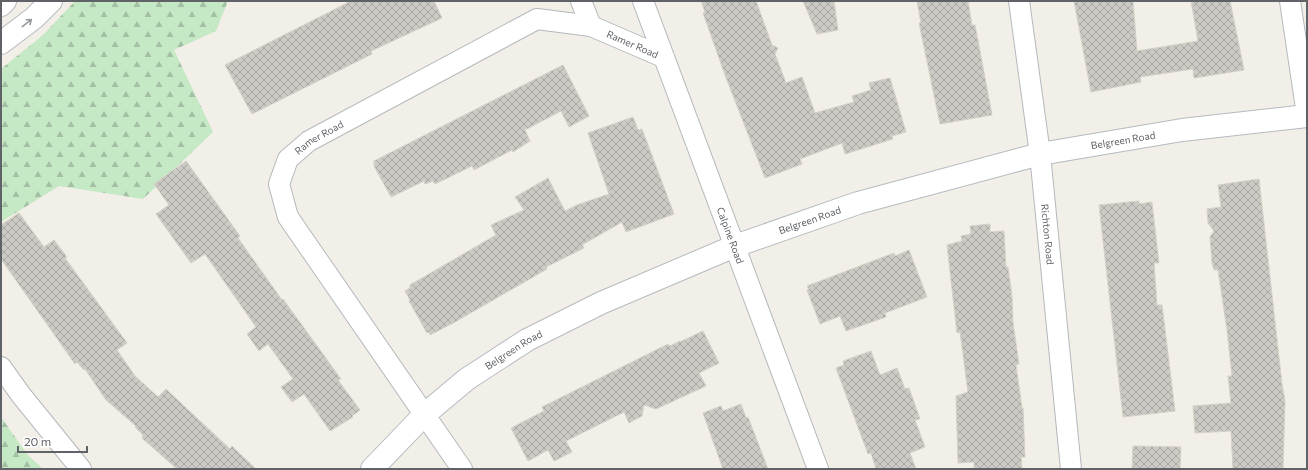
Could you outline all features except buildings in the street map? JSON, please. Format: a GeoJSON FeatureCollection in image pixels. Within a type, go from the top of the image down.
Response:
{"type":"FeatureCollection","features":[{"type":"Feature","properties":{"kind":"street"},"geometry":{"type":"LineString","coordinates":[[1,5],[5,1]]}},
{"type":"Feature","properties":{"kind":"street"},"geometry":{"type":"LineString","coordinates":[[1,43],[34,18],[50,1]]}},
{"type":"Feature","properties":{"kind":"street"},"geometry":{"type":"LineString","coordinates":[[581,1],[591,26]]}},
{"type":"Feature","properties":{"kind":"street","name":"Calpine Road"},"geometry":{"type":"LineString","coordinates":[[643,1],[818,469]]}},
{"type":"Feature","properties":{"kind":"street","name":"Richton Road"},"geometry":{"type":"LineString","coordinates":[[1020,1],[1040,154],[1071,469]]}},
{"type":"Feature","properties":{"kind":"street"},"geometry":{"type":"LineString","coordinates":[[1290,1],[1307,116]]}},
{"type":"Feature","properties":{"kind":"street","name":"Ramer Road"},"geometry":{"type":"LineString","coordinates":[[462,469],[288,217],[279,184],[288,159],[309,141],[537,19],[591,26],[663,57]]}},
{"type":"Feature","properties":{"kind":"street","name":"Belgreen Road"},"geometry":{"type":"LineString","coordinates":[[372,469],[424,416],[467,379],[527,340],[601,303],[735,246],[858,204],[1040,154],[1182,130],[1307,116]]}},
{"type":"Feature","properties":{"kind":"street"},"geometry":{"type":"LineString","coordinates":[[1,367],[21,395],[81,469]]}},
{"type":"Feature","properties":{"kind":"green space"},"geometry":{"type":"Polygon","coordinates":[[[75,1],[228,1],[216,31],[174,50],[213,132],[143,199],[59,186],[1,222],[1,69],[43,35],[75,1]]]}},
{"type":"Feature","properties":{"kind":"green space"},"geometry":{"type":"Polygon","coordinates":[[[1,417],[27,454],[43,469],[1,469],[1,417]]]}}]}
